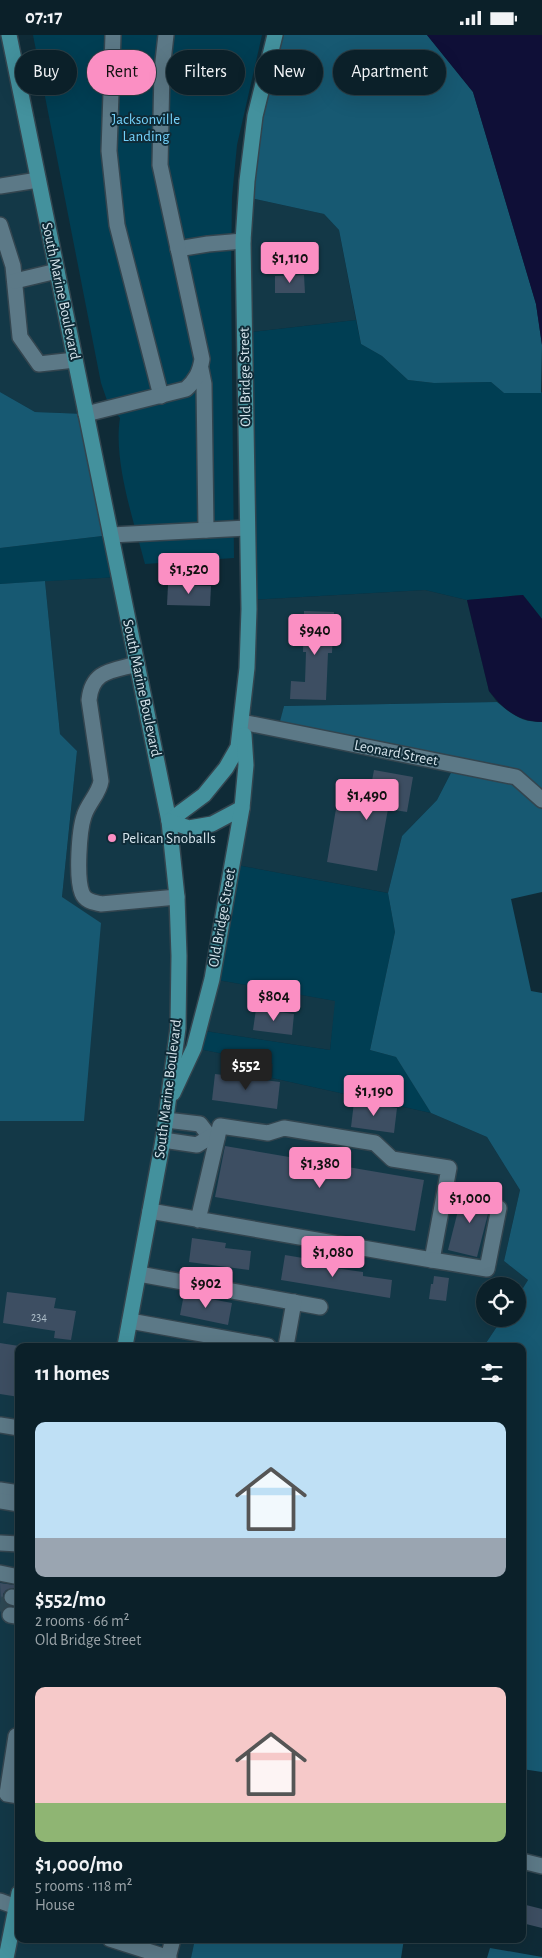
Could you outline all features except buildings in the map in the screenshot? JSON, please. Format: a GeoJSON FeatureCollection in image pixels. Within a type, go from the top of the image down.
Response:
{"type":"FeatureCollection","features":[{"type":"Feature","properties":{"kind":"main road","name":"South Marine Boulevard"},"geometry":{"type":"LineString","coordinates":[[9,35],[169,821],[177,897],[179,955],[178,1028],[163,1140],[126,1343]]}},
{"type":"Feature","properties":{"kind":"main road","name":"Old Bridge Street"},"geometry":{"type":"LineString","coordinates":[[169,821],[204,795],[226,768],[238,747],[242,722],[247,668],[249,609],[243,241],[247,181],[255,116],[275,35]]}},
{"type":"Feature","properties":{"kind":"main road","name":"Old Bridge Street"},"geometry":{"type":"LineString","coordinates":[[166,1114],[194,1048],[212,979],[242,808],[246,765],[242,722]]}},
{"type":"Feature","properties":{"kind":"main road"},"geometry":{"type":"LineString","coordinates":[[169,821],[189,827],[212,824],[242,808]]}},
{"type":"Feature","properties":{"kind":"main road"},"geometry":{"type":"LineString","coordinates":[[6,1958],[15,1917]]}},
{"type":"Feature","properties":{"kind":"street"},"geometry":{"type":"LineString","coordinates":[[113,35],[109,151],[118,225],[161,396]]}},
{"type":"Feature","properties":{"kind":"street"},"geometry":{"type":"LineString","coordinates":[[166,35],[162,70],[160,165],[202,359],[206,530]]}},
{"type":"Feature","properties":{"kind":"street"},"geometry":{"type":"LineString","coordinates":[[0,186],[38,180]]}},
{"type":"Feature","properties":{"kind":"street"},"geometry":{"type":"LineString","coordinates":[[0,225],[13,266],[20,337],[39,364],[75,360]]}},
{"type":"Feature","properties":{"kind":"street"},"geometry":{"type":"LineString","coordinates":[[178,249],[243,241]]}},
{"type":"Feature","properties":{"kind":"street"},"geometry":{"type":"LineString","coordinates":[[15,281],[57,271]]}},
{"type":"Feature","properties":{"kind":"street"},"geometry":{"type":"LineString","coordinates":[[86,414],[186,389],[195,380],[201,369]]}},
{"type":"Feature","properties":{"kind":"street"},"geometry":{"type":"LineString","coordinates":[[111,535],[247,528]]}},
{"type":"Feature","properties":{"kind":"street"},"geometry":{"type":"LineString","coordinates":[[137,664],[100,674],[90,687],[89,700],[101,781],[100,787],[84,814],[79,872],[82,893],[89,901],[101,904],[177,897]]}},
{"type":"Feature","properties":{"kind":"street","name":"Leonard Street"},"geometry":{"type":"LineString","coordinates":[[242,722],[516,777],[542,800]]}},
{"type":"Feature","properties":{"kind":"street"},"geometry":{"type":"LineString","coordinates":[[166,1114],[200,1124],[214,1137]]}},
{"type":"Feature","properties":{"kind":"street"},"geometry":{"type":"LineString","coordinates":[[198,1220],[214,1137],[220,1126],[268,1133],[284,1128],[375,1143],[392,1159],[449,1168],[432,1260]]}},
{"type":"Feature","properties":{"kind":"street"},"geometry":{"type":"LineString","coordinates":[[163,1140],[197,1145],[214,1137]]}},
{"type":"Feature","properties":{"kind":"street"},"geometry":{"type":"LineString","coordinates":[[150,1211],[487,1269],[499,1209]]}},
{"type":"Feature","properties":{"kind":"street"},"geometry":{"type":"LineString","coordinates":[[139,1274],[320,1307]]}},
{"type":"Feature","properties":{"kind":"street"},"geometry":{"type":"LineString","coordinates":[[287,1343],[294,1302]]}},
{"type":"Feature","properties":{"kind":"street"},"geometry":{"type":"LineString","coordinates":[[130,1321],[251,1343]]}},
{"type":"Feature","properties":{"kind":"street"},"geometry":{"type":"LineString","coordinates":[[0,1425],[15,1428]]}},
{"type":"Feature","properties":{"kind":"street"},"geometry":{"type":"LineString","coordinates":[[0,1490],[15,1492]]}},
{"type":"Feature","properties":{"kind":"street"},"geometry":{"type":"LineString","coordinates":[[0,1501],[15,1503]]}},
{"type":"Feature","properties":{"kind":"street"},"geometry":{"type":"LineString","coordinates":[[0,1534],[15,1536]]}},
{"type":"Feature","properties":{"kind":"street"},"geometry":{"type":"LineString","coordinates":[[0,1543],[15,1544]]}},
{"type":"Feature","properties":{"kind":"street"},"geometry":{"type":"LineString","coordinates":[[0,1573],[15,1576]]}},
{"type":"Feature","properties":{"kind":"street"},"geometry":{"type":"LineString","coordinates":[[15,1742],[7,1794],[15,1795]]}},
{"type":"Feature","properties":{"kind":"street"},"geometry":{"type":"LineString","coordinates":[[526,1862],[542,1866]]}},
{"type":"Feature","properties":{"kind":"street"},"geometry":{"type":"LineString","coordinates":[[0,1901],[15,1903]]}},
{"type":"Feature","properties":{"kind":"street"},"geometry":{"type":"LineString","coordinates":[[122,1943],[168,1958],[172,1943]]}},
{"type":"Feature","properties":{"kind":"shaded area"},"geometry":{"type":"Polygon","coordinates":[[[0,35],[9,35],[15,65],[15,95],[21,95],[86,414],[35,412],[0,392],[0,35]]]}},
{"type":"Feature","properties":{"kind":"shaded area"},"geometry":{"type":"Polygon","coordinates":[[[275,35],[427,35],[439,50],[333,50],[333,95],[446,95],[446,59],[473,92],[536,304],[542,345],[541,393],[504,393],[491,382],[434,383],[408,380],[382,356],[361,344],[339,230],[324,214],[246,197],[264,95],[323,95],[323,50],[272,50],[275,35]]]}},
{"type":"Feature","properties":{"kind":"shaded area"},"geometry":{"type":"Polygon","coordinates":[[[427,35],[542,35],[542,345],[536,304],[473,92],[446,59],[446,50],[439,50],[427,35]]]}},
{"type":"Feature","properties":{"kind":"shaded area"},"geometry":{"type":"Polygon","coordinates":[[[246,197],[324,214],[339,230],[356,320],[244,333],[246,197]]]}},
{"type":"Feature","properties":{"kind":"shaded area"},"geometry":{"type":"Polygon","coordinates":[[[0,392],[35,412],[86,414],[111,535],[0,548],[0,392]]]}},
{"type":"Feature","properties":{"kind":"shaded area"},"geometry":{"type":"Polygon","coordinates":[[[119,577],[169,821],[179,956],[167,1105],[194,1048],[273,1064],[272,1078],[431,1113],[487,1137],[520,1190],[504,1261],[524,1277],[476,1277],[476,1327],[497,1327],[486,1343],[15,1343],[15,1943],[194,1943],[191,1958],[0,1958],[0,1121],[84,1121],[62,897],[77,751],[60,734],[45,581],[119,577]]]}},
{"type":"Feature","properties":{"kind":"shaded area"},"geometry":{"type":"Polygon","coordinates":[[[45,581],[60,734],[77,751],[62,897],[101,923],[84,1121],[0,1121],[0,584],[45,581]]]}},
{"type":"Feature","properties":{"kind":"shaded area"},"geometry":{"type":"Polygon","coordinates":[[[425,590],[467,600],[489,691],[497,702],[284,706],[279,729],[455,765],[437,800],[402,836],[388,893],[231,864],[242,808],[249,600],[425,590]]]}},
{"type":"Feature","properties":{"kind":"shaded area"},"geometry":{"type":"Polygon","coordinates":[[[523,595],[542,619],[542,722],[518,717],[506,709],[489,691],[467,600],[523,595]]]}},
{"type":"Feature","properties":{"kind":"shaded area"},"geometry":{"type":"Polygon","coordinates":[[[497,702],[518,717],[528,721],[542,722],[542,892],[511,899],[531,991],[542,993],[542,1772],[526,1770],[526,1343],[486,1343],[497,1327],[526,1327],[526,1283],[528,1280],[504,1261],[520,1190],[487,1137],[431,1113],[396,1057],[370,1050],[395,932],[388,893],[402,836],[437,800],[455,765],[278,729],[284,706],[497,702]]]}},
{"type":"Feature","properties":{"kind":"shaded area"},"geometry":{"type":"Polygon","coordinates":[[[212,979],[336,1001],[330,1050],[198,1030],[212,979]]]}},
{"type":"Feature","properties":{"kind":"shaded area"},"geometry":{"type":"Polygon","coordinates":[[[194,1943],[403,1943],[401,1958],[191,1958],[194,1943]]]}},
{"type":"Feature","properties":{"kind":"shaded area"},"geometry":{"type":"Polygon","coordinates":[[[490,1948],[542,1957],[542,1958],[487,1958],[490,1948]]]}},
{"type":"Feature","properties":{"kind":"green space","name":"Jacksonville Landing"},"geometry":{"type":"Polygon","coordinates":[[[33,35],[262,35],[259,50],[255,50],[255,66],[237,145],[232,197],[234,558],[145,564],[130,511],[122,472],[119,453],[120,418],[109,406],[101,383],[45,95],[77,95],[77,50],[36,50],[33,35]]]}},
{"type":"Feature","properties":{"kind":"green space"},"geometry":{"type":"Polygon","coordinates":[[[356,320],[361,344],[382,356],[408,380],[434,383],[491,382],[504,393],[542,392],[542,619],[523,595],[467,600],[425,590],[249,600],[244,333],[356,320]]]}},
{"type":"Feature","properties":{"kind":"green space"},"geometry":{"type":"Polygon","coordinates":[[[111,535],[119,577],[0,584],[0,548],[111,535]]]}},
{"type":"Feature","properties":{"kind":"green space"},"geometry":{"type":"Polygon","coordinates":[[[231,864],[388,893],[395,932],[370,1050],[396,1057],[431,1113],[272,1078],[273,1064],[194,1048],[198,1030],[330,1050],[335,1001],[212,979],[231,864]]]}},
{"type":"Feature","properties":{"kind":"tunnel"},"geometry":{"type":"LineString","coordinates":[[0,1604],[11,1606]]}},
{"type":"Feature","properties":{"kind":"place","name":"Pelican Snoballs"},"geometry":{"type":"Point","coordinates":[112,838]}}]}
